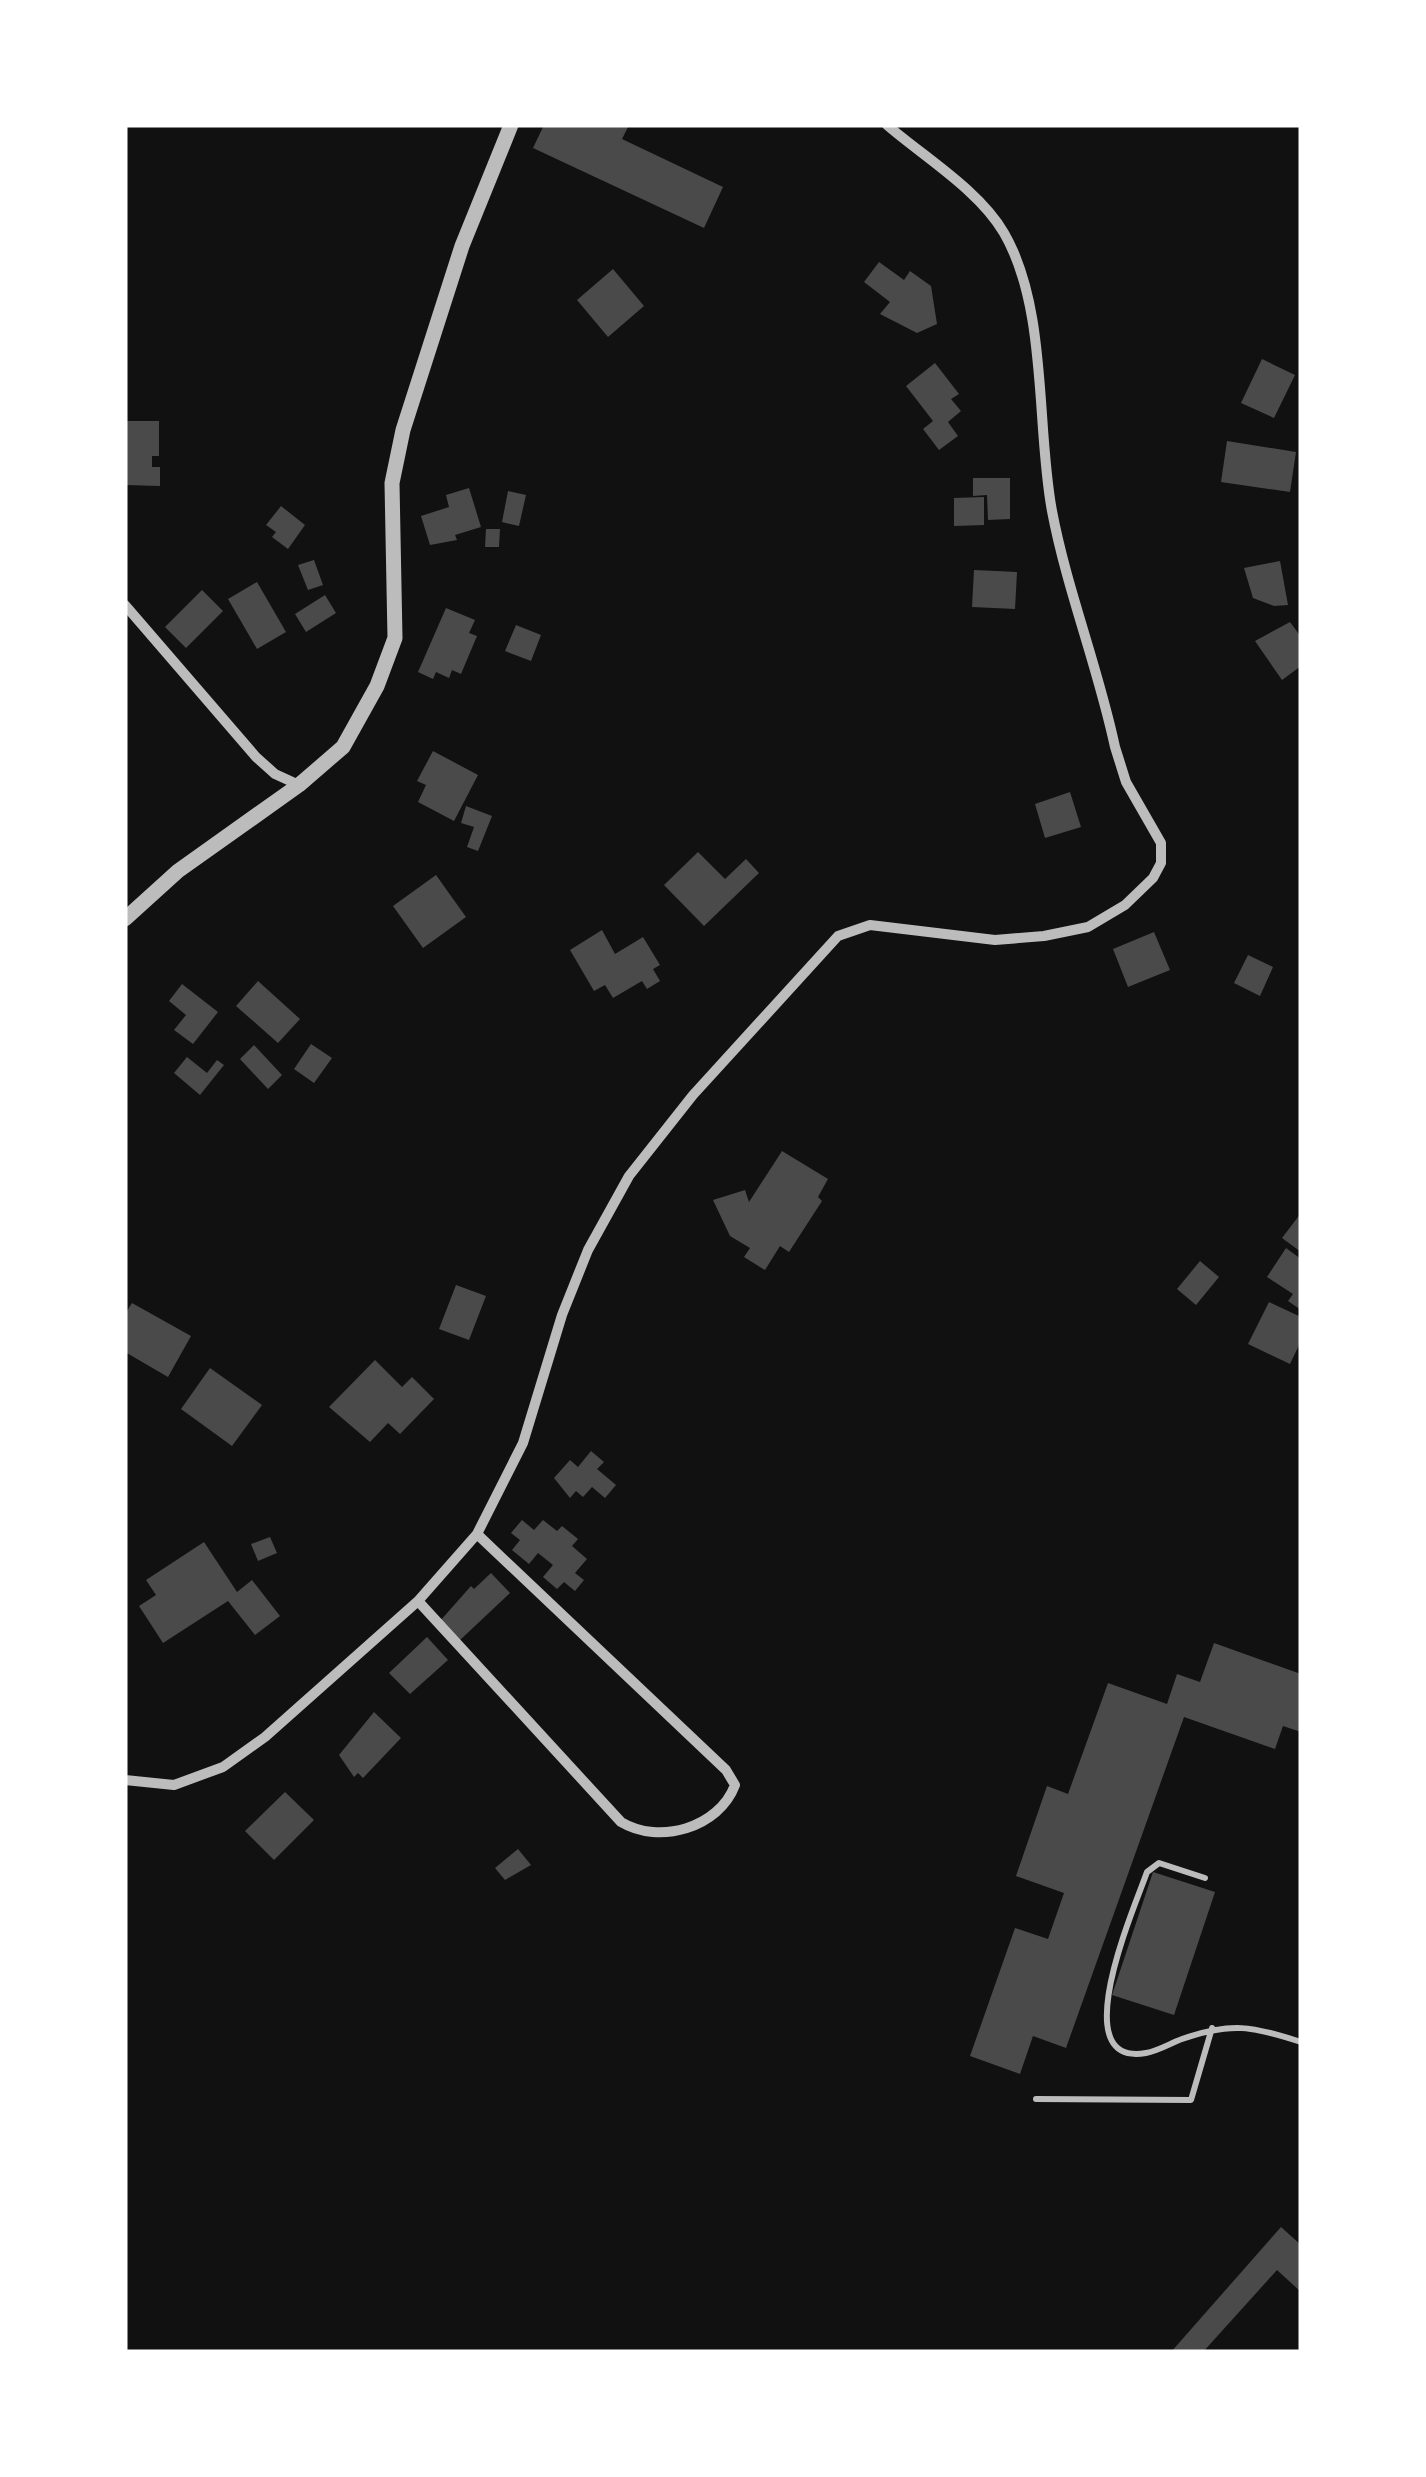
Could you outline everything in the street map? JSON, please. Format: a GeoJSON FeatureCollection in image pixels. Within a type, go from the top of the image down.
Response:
{"type":"FeatureCollection","features":[{"type":"Feature","properties":{"kind":"street"},"geometry":{"type":"LineString","coordinates":[[125,919],[178,871],[299,786],[343,746],[377,686],[396,638],[392,483],[404,430],[462,246],[511,125]]}},
{"type":"Feature","properties":{"kind":"street"},"geometry":{"type":"LineString","coordinates":[[125,1780],[174,1786],[222,1767],[265,1737],[418,1601],[477,1534],[523,1443],[562,1314],[588,1250],[629,1176],[813,960],[838,936],[870,924],[995,940],[1088,927],[1139,894],[1161,863],[1161,843],[1126,782],[1052,510],[1029,312],[1018,262],[1003,230],[977,201],[886,125]]}},
{"type":"Feature","properties":{"kind":"street"},"geometry":{"type":"LineString","coordinates":[[125,605],[256,756],[275,774],[299,786]]}},
{"type":"Feature","properties":{"kind":"street"},"geometry":{"type":"LineString","coordinates":[[418,1601],[622,1822],[644,1832],[670,1834],[690,1827],[726,1801],[734,1785],[726,1770],[477,1534]]}},
{"type":"Feature","properties":{"kind":"lane"},"geometry":{"type":"LineString","coordinates":[[1204,1878],[1159,1864],[1147,1872],[1105,2001],[1105,2026],[1123,2051],[1146,2054],[1212,2028],[1255,2027],[1301,2042]]}},
{"type":"Feature","properties":{"kind":"lane"},"geometry":{"type":"LineString","coordinates":[[1036,2099],[1191,2100],[1212,2028]]}},
{"type":"Feature","properties":{"kind":"building"},"geometry":{"type":"Polygon","coordinates":[[[544,125],[629,125],[622,139],[723,187],[704,228],[533,148],[544,125]]]}},
{"type":"Feature","properties":{"kind":"building"},"geometry":{"type":"Polygon","coordinates":[[[879,262],[904,280],[910,271],[931,286],[937,324],[917,333],[880,314],[890,302],[864,282],[879,262]]]}},
{"type":"Feature","properties":{"kind":"building"},"geometry":{"type":"Polygon","coordinates":[[[613,269],[644,306],[608,337],[577,300],[613,269]]]}},
{"type":"Feature","properties":{"kind":"building"},"geometry":{"type":"Polygon","coordinates":[[[1262,359],[1295,375],[1274,418],[1241,403],[1262,359]]]}},
{"type":"Feature","properties":{"kind":"building"},"geometry":{"type":"Polygon","coordinates":[[[935,363],[959,394],[951,399],[961,411],[948,422],[958,436],[939,450],[923,429],[933,421],[906,386],[935,363]]]}},
{"type":"Feature","properties":{"kind":"building"},"geometry":{"type":"Polygon","coordinates":[[[125,421],[159,421],[159,456],[152,456],[152,467],[160,467],[160,486],[125,485],[125,421]]]}},
{"type":"Feature","properties":{"kind":"building"},"geometry":{"type":"Polygon","coordinates":[[[1227,441],[1296,452],[1290,492],[1221,482],[1227,441]]]}},
{"type":"Feature","properties":{"kind":"building"},"geometry":{"type":"Polygon","coordinates":[[[973,478],[1010,478],[1010,519],[988,520],[987,495],[973,496],[973,478]]]}},
{"type":"Feature","properties":{"kind":"building"},"geometry":{"type":"Polygon","coordinates":[[[469,488],[481,527],[455,535],[457,540],[430,545],[421,516],[449,507],[446,495],[469,488]]]}},
{"type":"Feature","properties":{"kind":"building"},"geometry":{"type":"Polygon","coordinates":[[[508,491],[526,495],[519,526],[502,522],[508,491]]]}},
{"type":"Feature","properties":{"kind":"building"},"geometry":{"type":"Polygon","coordinates":[[[984,497],[984,525],[954,526],[954,498],[984,497]]]}},
{"type":"Feature","properties":{"kind":"building"},"geometry":{"type":"Polygon","coordinates":[[[281,506],[305,525],[288,549],[272,537],[276,532],[266,525],[281,506]]]}},
{"type":"Feature","properties":{"kind":"building"},"geometry":{"type":"Polygon","coordinates":[[[486,529],[500,529],[499,547],[485,547],[486,529]]]}},
{"type":"Feature","properties":{"kind":"building"},"geometry":{"type":"Polygon","coordinates":[[[314,560],[323,585],[308,590],[298,565],[314,560]]]}},
{"type":"Feature","properties":{"kind":"building"},"geometry":{"type":"Polygon","coordinates":[[[1280,561],[1288,605],[1274,606],[1253,598],[1244,568],[1280,561]]]}},
{"type":"Feature","properties":{"kind":"building"},"geometry":{"type":"Polygon","coordinates":[[[974,570],[1017,572],[1015,609],[972,607],[974,570]]]}},
{"type":"Feature","properties":{"kind":"building"},"geometry":{"type":"Polygon","coordinates":[[[257,582],[286,632],[257,649],[228,599],[257,582]]]}},
{"type":"Feature","properties":{"kind":"building"},"geometry":{"type":"Polygon","coordinates":[[[202,590],[223,611],[186,648],[165,627],[202,590]]]}},
{"type":"Feature","properties":{"kind":"building"},"geometry":{"type":"Polygon","coordinates":[[[325,595],[336,613],[306,632],[295,614],[325,595]]]}},
{"type":"Feature","properties":{"kind":"building"},"geometry":{"type":"Polygon","coordinates":[[[446,608],[475,620],[469,633],[477,636],[461,674],[452,670],[449,678],[436,672],[433,679],[418,672],[446,608]]]}},
{"type":"Feature","properties":{"kind":"building"},"geometry":{"type":"Polygon","coordinates":[[[1290,622],[1301,637],[1301,666],[1282,680],[1255,641],[1290,622]]]}},
{"type":"Feature","properties":{"kind":"building"},"geometry":{"type":"Polygon","coordinates":[[[516,625],[541,635],[531,661],[505,651],[516,625]]]}},
{"type":"Feature","properties":{"kind":"building"},"geometry":{"type":"Polygon","coordinates":[[[433,751],[478,775],[454,821],[418,802],[426,785],[417,781],[433,751]]]}},
{"type":"Feature","properties":{"kind":"building"},"geometry":{"type":"Polygon","coordinates":[[[1070,792],[1081,827],[1045,838],[1035,804],[1070,792]]]}},
{"type":"Feature","properties":{"kind":"building"},"geometry":{"type":"Polygon","coordinates":[[[466,806],[492,816],[478,851],[467,847],[474,827],[461,823],[466,806]]]}},
{"type":"Feature","properties":{"kind":"building"},"geometry":{"type":"Polygon","coordinates":[[[698,852],[725,879],[746,859],[759,873],[704,926],[664,885],[698,852]]]}},
{"type":"Feature","properties":{"kind":"building"},"geometry":{"type":"Polygon","coordinates":[[[436,875],[466,917],[423,948],[393,906],[436,875]]]}},
{"type":"Feature","properties":{"kind":"building"},"geometry":{"type":"Polygon","coordinates":[[[602,930],[615,954],[643,937],[660,965],[653,969],[660,981],[647,989],[642,981],[613,998],[605,985],[594,991],[570,950],[602,930]]]}},
{"type":"Feature","properties":{"kind":"building"},"geometry":{"type":"Polygon","coordinates":[[[1154,932],[1170,970],[1128,987],[1113,949],[1154,932]]]}},
{"type":"Feature","properties":{"kind":"building"},"geometry":{"type":"Polygon","coordinates":[[[1248,955],[1273,967],[1260,996],[1234,983],[1248,955]]]}},
{"type":"Feature","properties":{"kind":"building"},"geometry":{"type":"Polygon","coordinates":[[[258,981],[300,1019],[278,1043],[236,1006],[258,981]]]}},
{"type":"Feature","properties":{"kind":"building"},"geometry":{"type":"Polygon","coordinates":[[[182,984],[218,1012],[193,1044],[174,1030],[186,1015],[169,1001],[182,984]]]}},
{"type":"Feature","properties":{"kind":"building"},"geometry":{"type":"Polygon","coordinates":[[[311,1044],[332,1058],[314,1083],[294,1069],[311,1044]]]}},
{"type":"Feature","properties":{"kind":"building"},"geometry":{"type":"Polygon","coordinates":[[[254,1045],[282,1075],[268,1089],[240,1059],[254,1045]]]}},
{"type":"Feature","properties":{"kind":"building"},"geometry":{"type":"Polygon","coordinates":[[[187,1057],[207,1073],[217,1060],[224,1065],[200,1095],[174,1073],[187,1057]]]}},
{"type":"Feature","properties":{"kind":"building"},"geometry":{"type":"Polygon","coordinates":[[[782,1151],[828,1179],[818,1197],[822,1201],[789,1252],[780,1246],[765,1270],[744,1257],[750,1248],[730,1236],[713,1200],[745,1190],[749,1202],[782,1151]]]}},
{"type":"Feature","properties":{"kind":"building"},"geometry":{"type":"Polygon","coordinates":[[[1301,1213],[1301,1252],[1282,1238],[1301,1213]]]}},
{"type":"Feature","properties":{"kind":"building"},"geometry":{"type":"Polygon","coordinates":[[[1286,1248],[1301,1259],[1301,1310],[1288,1301],[1293,1294],[1267,1277],[1286,1248]]]}},
{"type":"Feature","properties":{"kind":"building"},"geometry":{"type":"Polygon","coordinates":[[[1200,1261],[1219,1277],[1196,1305],[1177,1289],[1200,1261]]]}},
{"type":"Feature","properties":{"kind":"building"},"geometry":{"type":"Polygon","coordinates":[[[456,1285],[486,1296],[469,1340],[439,1329],[456,1285]]]}},
{"type":"Feature","properties":{"kind":"building"},"geometry":{"type":"Polygon","coordinates":[[[1269,1302],[1301,1317],[1301,1341],[1290,1364],[1248,1344],[1269,1302]]]}},
{"type":"Feature","properties":{"kind":"building"},"geometry":{"type":"Polygon","coordinates":[[[132,1303],[191,1336],[168,1377],[125,1352],[125,1314],[132,1303]]]}},
{"type":"Feature","properties":{"kind":"building"},"geometry":{"type":"Polygon","coordinates":[[[375,1360],[402,1387],[412,1377],[434,1399],[400,1434],[388,1423],[370,1442],[329,1407],[375,1360]]]}},
{"type":"Feature","properties":{"kind":"building"},"geometry":{"type":"Polygon","coordinates":[[[210,1368],[262,1405],[232,1446],[181,1409],[210,1368]]]}},
{"type":"Feature","properties":{"kind":"building"},"geometry":{"type":"Polygon","coordinates":[[[591,1451],[604,1462],[597,1469],[616,1485],[605,1498],[592,1487],[583,1497],[576,1491],[570,1498],[554,1478],[570,1460],[578,1467],[591,1451]]]}},
{"type":"Feature","properties":{"kind":"building"},"geometry":{"type":"Polygon","coordinates":[[[522,1520],[534,1530],[543,1520],[557,1531],[562,1526],[578,1539],[572,1546],[587,1559],[575,1573],[584,1580],[575,1591],[564,1582],[557,1589],[543,1577],[553,1565],[538,1553],[529,1564],[512,1550],[520,1540],[511,1533],[522,1520]]]}},
{"type":"Feature","properties":{"kind":"building"},"geometry":{"type":"Polygon","coordinates":[[[270,1537],[277,1553],[258,1561],[251,1544],[270,1537]]]}},
{"type":"Feature","properties":{"kind":"building"},"geometry":{"type":"Polygon","coordinates":[[[204,1542],[237,1592],[252,1580],[280,1616],[255,1635],[228,1601],[163,1643],[139,1606],[156,1595],[146,1580],[204,1542]]]}},
{"type":"Feature","properties":{"kind":"building"},"geometry":{"type":"Polygon","coordinates":[[[491,1573],[510,1593],[459,1641],[440,1621],[471,1586],[474,1589],[491,1573]]]}},
{"type":"Feature","properties":{"kind":"building"},"geometry":{"type":"Polygon","coordinates":[[[427,1637],[448,1660],[410,1694],[389,1673],[427,1637]]]}},
{"type":"Feature","properties":{"kind":"building"},"geometry":{"type":"Polygon","coordinates":[[[1214,1643],[1301,1674],[1301,1732],[1283,1726],[1275,1749],[1184,1717],[1066,2048],[1033,2036],[1020,2074],[970,2056],[1015,1928],[1048,1939],[1064,1893],[1016,1876],[1047,1786],[1068,1794],[1108,1683],[1167,1704],[1177,1674],[1200,1682],[1214,1643]]]}},
{"type":"Feature","properties":{"kind":"building"},"geometry":{"type":"Polygon","coordinates":[[[374,1712],[401,1738],[363,1778],[358,1773],[354,1777],[339,1755],[374,1712]]]}},
{"type":"Feature","properties":{"kind":"building"},"geometry":{"type":"Polygon","coordinates":[[[285,1792],[314,1820],[274,1860],[245,1831],[285,1792]]]}},
{"type":"Feature","properties":{"kind":"building"},"geometry":{"type":"Polygon","coordinates":[[[518,1849],[531,1865],[505,1880],[495,1868],[518,1849]]]}},
{"type":"Feature","properties":{"kind":"building"},"geometry":{"type":"Polygon","coordinates":[[[1153,1872],[1215,1892],[1174,2015],[1112,1995],[1153,1872]]]}},
{"type":"Feature","properties":{"kind":"building"},"geometry":{"type":"Polygon","coordinates":[[[1281,2227],[1301,2245],[1301,2292],[1277,2270],[1203,2352],[1171,2352],[1281,2227]]]}}]}
